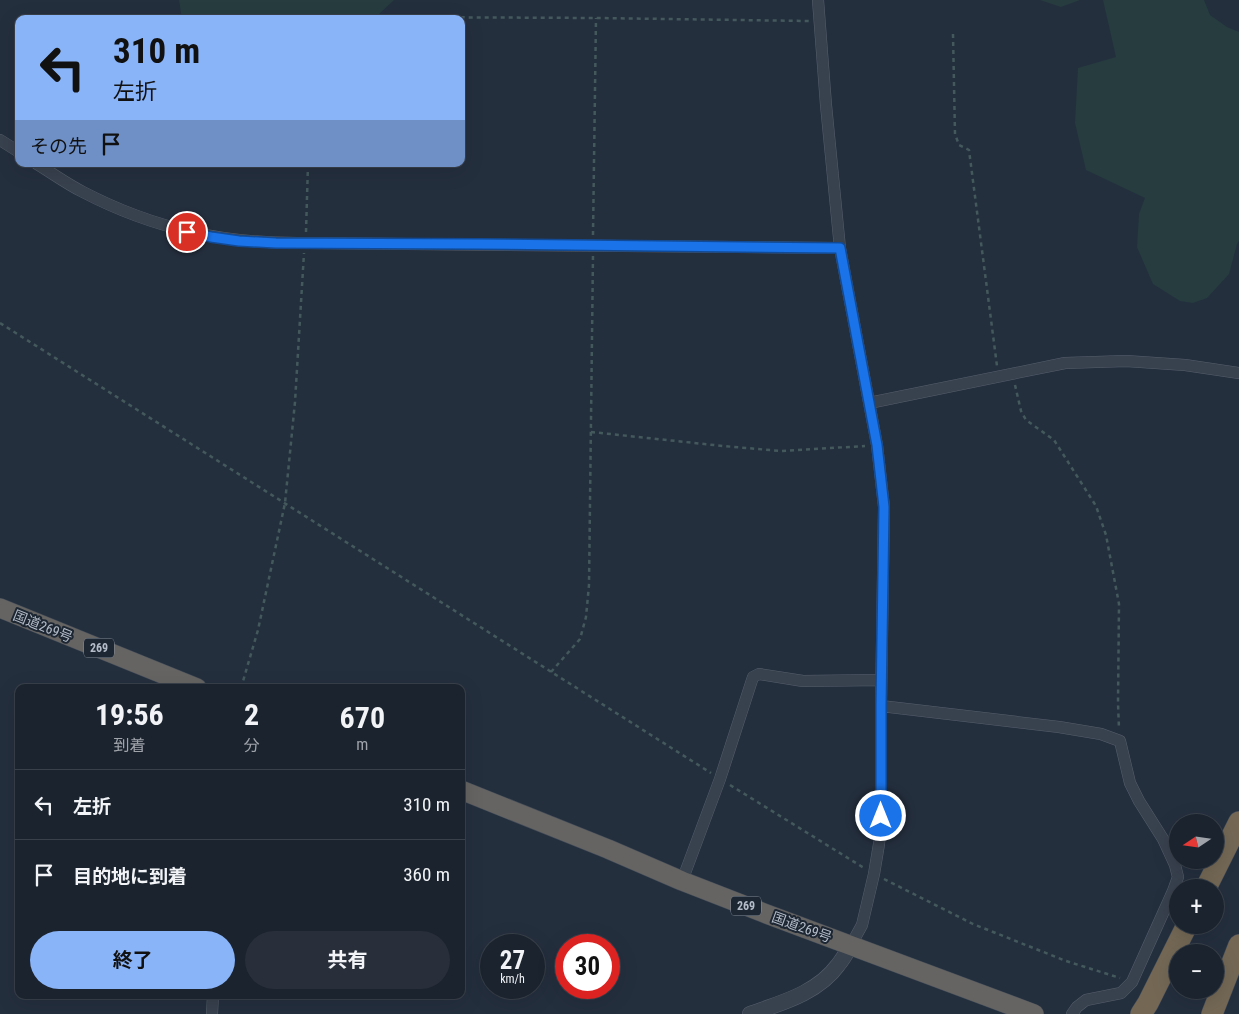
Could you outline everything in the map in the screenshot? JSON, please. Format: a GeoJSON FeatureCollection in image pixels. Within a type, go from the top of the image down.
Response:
{"type":"FeatureCollection","features":[{"type":"Feature","properties":{"kind":"highway","name":"国道269号"},"geometry":{"type":"LineString","coordinates":[[0,608],[187,684]]}},
{"type":"Feature","properties":{"kind":"highway","name":"国道269号"},"geometry":{"type":"LineString","coordinates":[[465,792],[608,848],[764,913],[1034,1014]]}},
{"type":"Feature","properties":{"kind":"highway"},"geometry":{"type":"LineString","coordinates":[[1210,879],[1239,822]]}},
{"type":"Feature","properties":{"kind":"highway"},"geometry":{"type":"LineString","coordinates":[[1146,1010],[1183,934]]}},
{"type":"Feature","properties":{"kind":"highway"},"geometry":{"type":"LineString","coordinates":[[1212,1014],[1239,945]]}},
{"type":"Feature","properties":{"kind":"street"},"geometry":{"type":"LineString","coordinates":[[750,1014],[783,1008],[801,994],[818,985],[838,966],[862,925],[874,874],[881,816],[884,507],[870,402],[840,248],[818,0]]}},
{"type":"Feature","properties":{"kind":"street"},"geometry":{"type":"LineString","coordinates":[[0,140],[15,149]]}},
{"type":"Feature","properties":{"kind":"street"},"geometry":{"type":"LineString","coordinates":[[42,167],[90,195],[146,219],[211,237],[239,241],[276,243],[840,248]]}},
{"type":"Feature","properties":{"kind":"street"},"geometry":{"type":"LineString","coordinates":[[870,402],[1066,364],[1126,361],[1185,365],[1239,372]]}},
{"type":"Feature","properties":{"kind":"street"},"geometry":{"type":"LineString","coordinates":[[682,880],[720,779],[752,676],[759,674],[803,681],[881,680]]}},
{"type":"Feature","properties":{"kind":"street"},"geometry":{"type":"LineString","coordinates":[[881,706],[1059,727],[1101,734],[1120,741],[1130,783],[1163,839],[1175,865],[1178,878],[1132,982],[1122,994],[1086,1000],[1072,1014]]}},
{"type":"Feature","properties":{"kind":"street"},"geometry":{"type":"LineString","coordinates":[[212,1014],[213,999]]}},
{"type":"Feature","properties":{"kind":"path"},"geometry":{"type":"LineString","coordinates":[[465,17],[820,22]]}},
{"type":"Feature","properties":{"kind":"path"},"geometry":{"type":"LineString","coordinates":[[552,672],[580,639],[586,617],[589,585],[596,18]]}},
{"type":"Feature","properties":{"kind":"path"},"geometry":{"type":"LineString","coordinates":[[953,34],[955,134],[959,145],[970,150],[999,377]]}},
{"type":"Feature","properties":{"kind":"path"},"geometry":{"type":"LineString","coordinates":[[242,684],[258,630],[285,503],[295,402],[308,167]]}},
{"type":"Feature","properties":{"kind":"path"},"geometry":{"type":"LineString","coordinates":[[0,324],[720,779],[874,874],[974,924],[1066,961],[1132,982]]}},
{"type":"Feature","properties":{"kind":"path"},"geometry":{"type":"LineString","coordinates":[[1012,374],[1021,411],[1026,420],[1054,440],[1096,506],[1106,534],[1119,604],[1118,703],[1120,741]]}},
{"type":"Feature","properties":{"kind":"path"},"geometry":{"type":"LineString","coordinates":[[590,432],[781,451],[877,445]]}},
{"type":"Feature","properties":{"kind":"green space"},"geometry":{"type":"Polygon","coordinates":[[[179,0],[394,0],[378,15],[181,15],[179,0]]]}},
{"type":"Feature","properties":{"kind":"green space"},"geometry":{"type":"Polygon","coordinates":[[[1040,0],[1080,0],[1061,7],[1040,0]]]}},
{"type":"Feature","properties":{"kind":"green space"},"geometry":{"type":"Polygon","coordinates":[[[1103,0],[1204,0],[1210,15],[1227,27],[1239,32],[1239,241],[1229,274],[1207,298],[1193,303],[1180,301],[1153,284],[1137,247],[1139,214],[1145,198],[1086,170],[1075,123],[1078,68],[1116,57],[1103,0]]]}},
{"type":"Feature","properties":{"kind":"route"},"geometry":{"type":"LineString","coordinates":[[187,232],[239,241],[276,243],[840,248],[877,445],[884,507],[881,816]]}}]}
